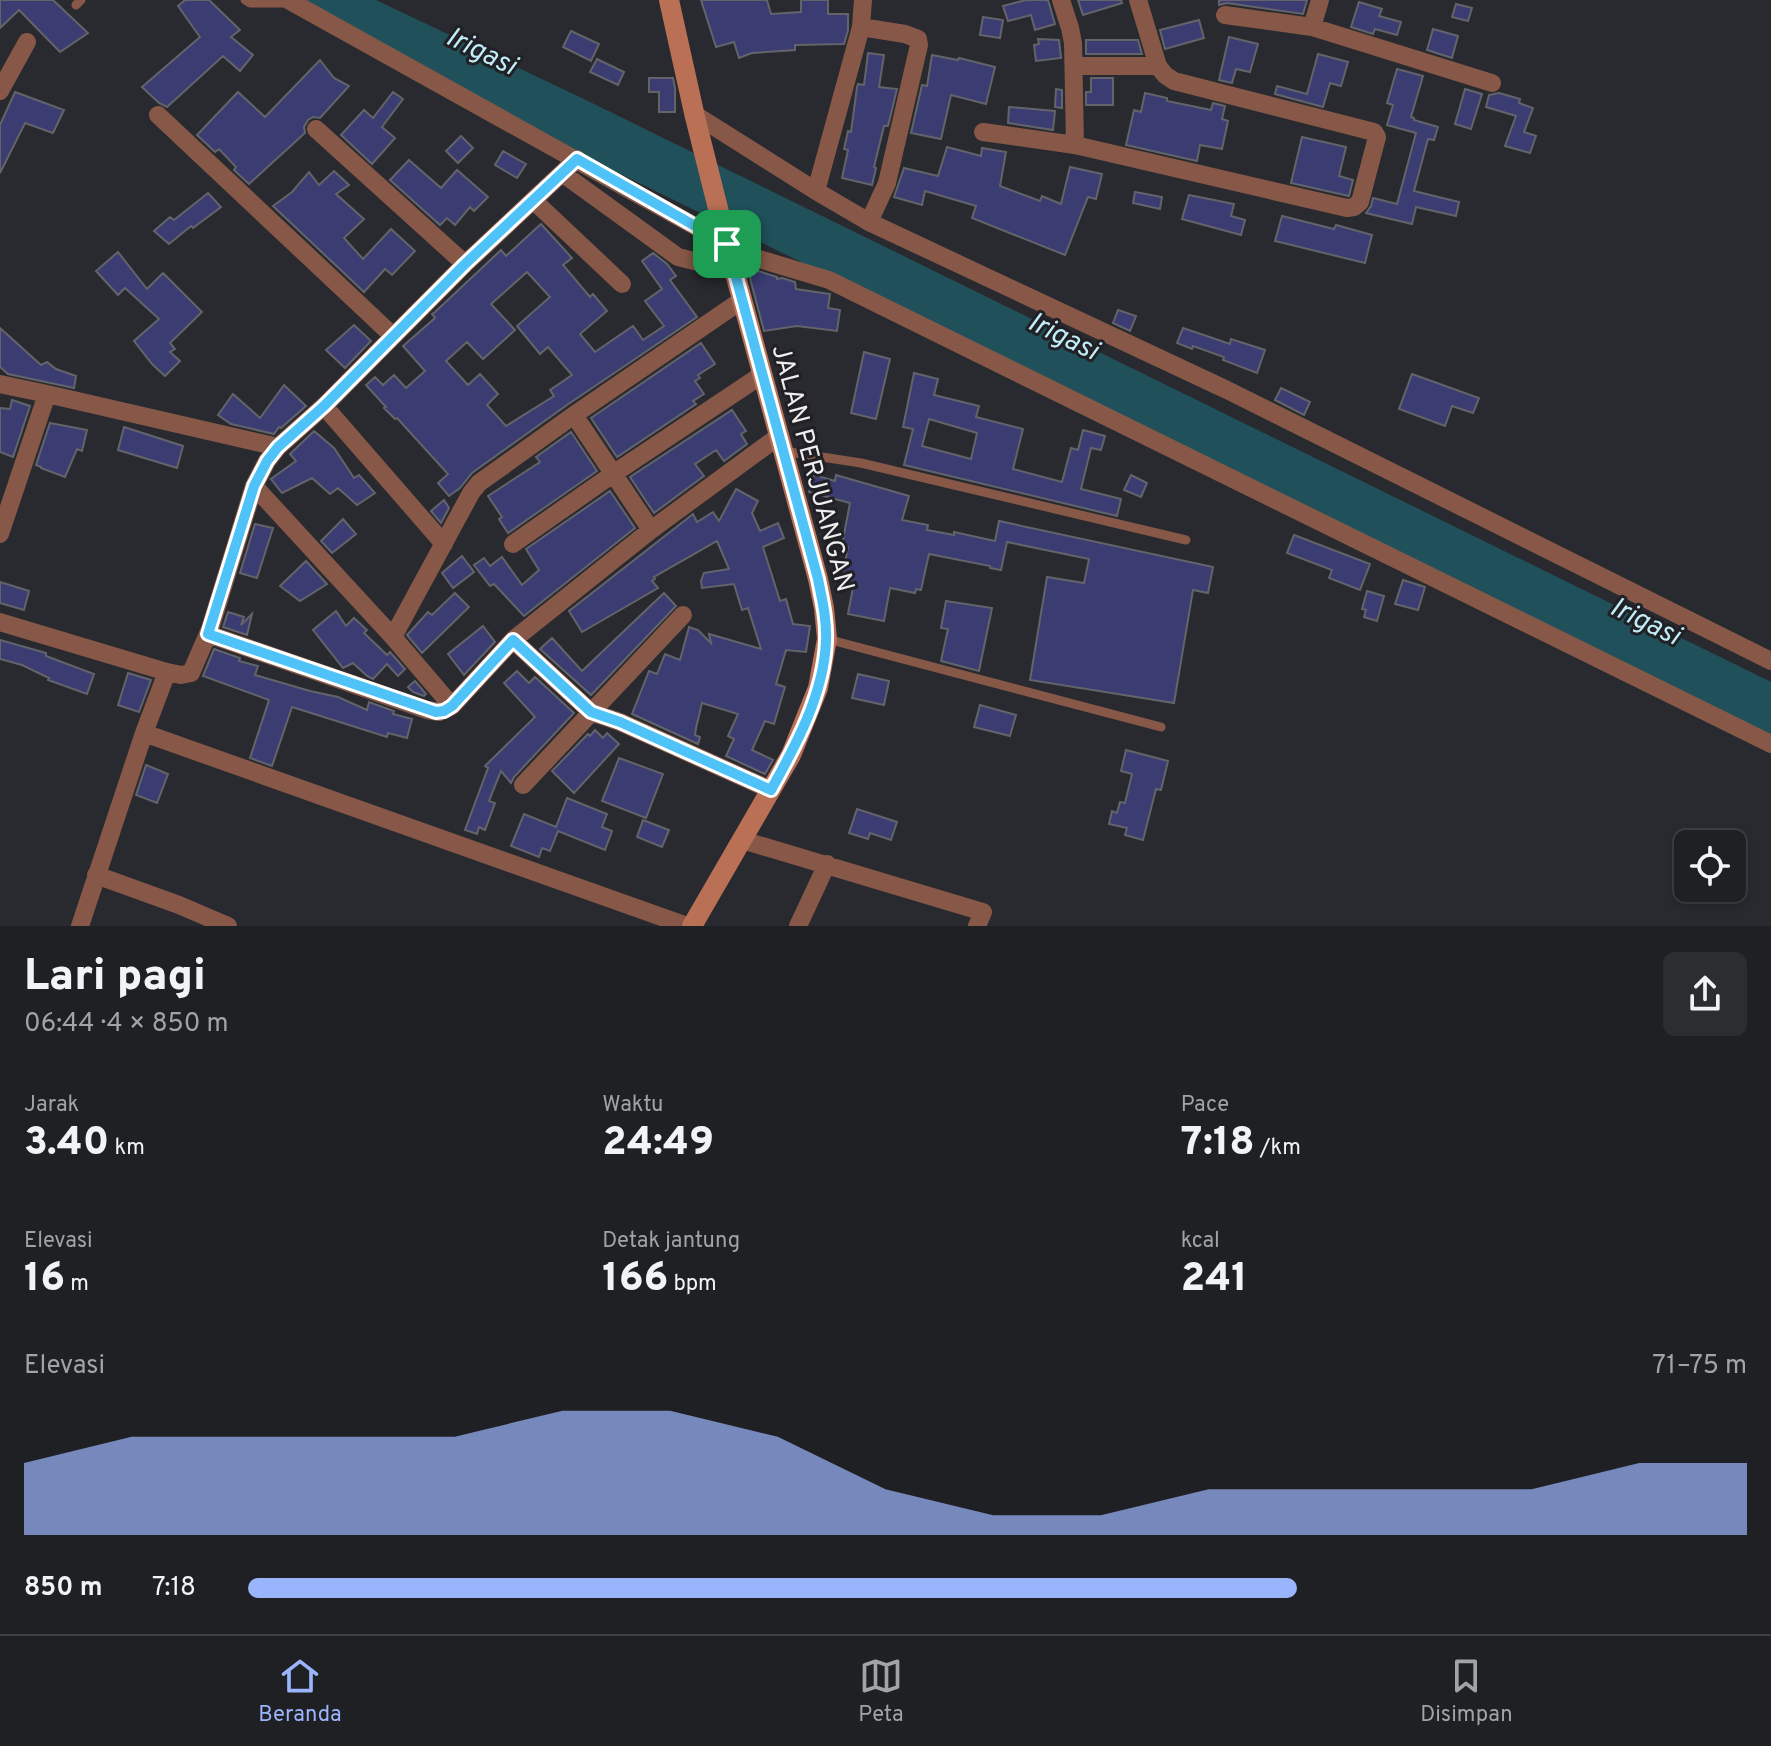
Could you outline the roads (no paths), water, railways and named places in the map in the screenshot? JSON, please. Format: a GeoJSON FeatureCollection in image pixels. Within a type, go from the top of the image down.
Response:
{"type":"FeatureCollection","features":[{"type":"Feature","properties":{"kind":"main road","name":"JALAN PERJUANGAN"},"geometry":{"type":"LineString","coordinates":[[669,0],[727,247],[818,579],[827,639],[818,688],[791,755],[690,926]]}},
{"type":"Feature","properties":{"kind":"street"},"geometry":{"type":"LineString","coordinates":[[816,191],[861,27],[863,0]]}},
{"type":"Feature","properties":{"kind":"street"},"geometry":{"type":"LineString","coordinates":[[1061,0],[1070,28],[1074,66],[1075,145]]}},
{"type":"Feature","properties":{"kind":"street"},"geometry":{"type":"LineString","coordinates":[[983,132],[1075,145],[1347,208],[1360,202],[1377,137],[1374,132],[1174,81],[1158,66],[1138,0]]}},
{"type":"Feature","properties":{"kind":"street"},"geometry":{"type":"LineString","coordinates":[[1312,27],[1320,0]]}},
{"type":"Feature","properties":{"kind":"street"},"geometry":{"type":"LineString","coordinates":[[290,2],[577,159],[727,247],[829,280],[1771,744]]}},
{"type":"Feature","properties":{"kind":"street"},"geometry":{"type":"LineString","coordinates":[[1225,15],[1312,27],[1492,83]]}},
{"type":"Feature","properties":{"kind":"street"},"geometry":{"type":"LineString","coordinates":[[861,27],[915,37],[919,45],[887,183],[869,222]]}},
{"type":"Feature","properties":{"kind":"street"},"geometry":{"type":"LineString","coordinates":[[0,91],[27,42]]}},
{"type":"Feature","properties":{"kind":"street"},"geometry":{"type":"LineString","coordinates":[[1074,66],[1158,66]]}},
{"type":"Feature","properties":{"kind":"street"},"geometry":{"type":"LineString","coordinates":[[158,115],[393,336]]}},
{"type":"Feature","properties":{"kind":"street"},"geometry":{"type":"LineString","coordinates":[[695,116],[869,222],[1240,396],[1771,661]]}},
{"type":"Feature","properties":{"kind":"street"},"geometry":{"type":"LineString","coordinates":[[316,129],[465,264]]}},
{"type":"Feature","properties":{"kind":"street"},"geometry":{"type":"LineString","coordinates":[[0,622],[167,672],[181,675],[191,673],[208,634],[254,486],[267,461],[465,264],[577,159]]}},
{"type":"Feature","properties":{"kind":"street"},"geometry":{"type":"LineString","coordinates":[[562,173],[678,257],[698,262],[727,247]]}},
{"type":"Feature","properties":{"kind":"street"},"geometry":{"type":"LineString","coordinates":[[533,200],[622,284]]}},
{"type":"Feature","properties":{"kind":"street"},"geometry":{"type":"LineString","coordinates":[[393,637],[479,483],[742,300]]}},
{"type":"Feature","properties":{"kind":"street"},"geometry":{"type":"LineString","coordinates":[[513,544],[763,374]]}},
{"type":"Feature","properties":{"kind":"street"},"geometry":{"type":"LineString","coordinates":[[0,384],[278,447]]}},
{"type":"Feature","properties":{"kind":"street"},"geometry":{"type":"LineString","coordinates":[[0,534],[47,394]]}},
{"type":"Feature","properties":{"kind":"street"},"geometry":{"type":"LineString","coordinates":[[324,406],[444,544]]}},
{"type":"Feature","properties":{"kind":"street"},"geometry":{"type":"LineString","coordinates":[[574,415],[651,530]]}},
{"type":"Feature","properties":{"kind":"street"},"geometry":{"type":"LineString","coordinates":[[208,634],[439,712],[452,706],[513,640],[651,530],[781,444]]}},
{"type":"Feature","properties":{"kind":"street"},"geometry":{"type":"LineString","coordinates":[[254,486],[452,706]]}},
{"type":"Feature","properties":{"kind":"street"},"geometry":{"type":"LineString","coordinates":[[523,785],[683,615]]}},
{"type":"Feature","properties":{"kind":"street"},"geometry":{"type":"LineString","coordinates":[[513,640],[591,712],[771,790]]}},
{"type":"Feature","properties":{"kind":"street"},"geometry":{"type":"LineString","coordinates":[[80,926],[167,672]]}},
{"type":"Feature","properties":{"kind":"street"},"geometry":{"type":"LineString","coordinates":[[144,733],[690,926]]}},
{"type":"Feature","properties":{"kind":"street"},"geometry":{"type":"LineString","coordinates":[[742,840],[983,912],[977,926]]}},
{"type":"Feature","properties":{"kind":"street"},"geometry":{"type":"LineString","coordinates":[[798,926],[827,864]]}},
{"type":"Feature","properties":{"kind":"street"},"geometry":{"type":"LineString","coordinates":[[96,875],[228,926]]}},
{"type":"Feature","properties":{"kind":"lane"},"geometry":{"type":"LineString","coordinates":[[245,0],[250,3],[290,2]]}},
{"type":"Feature","properties":{"kind":"lane"},"geometry":{"type":"LineString","coordinates":[[781,444],[1186,540]]}},
{"type":"Feature","properties":{"kind":"lane"},"geometry":{"type":"LineString","coordinates":[[827,639],[1161,727]]}},
{"type":"Feature","properties":{"kind":"water","name":"Irigasi"},"geometry":{"type":"Polygon","coordinates":[[[290,0],[376,0],[1771,682],[1771,735],[596,162],[290,0]]]}}]}
